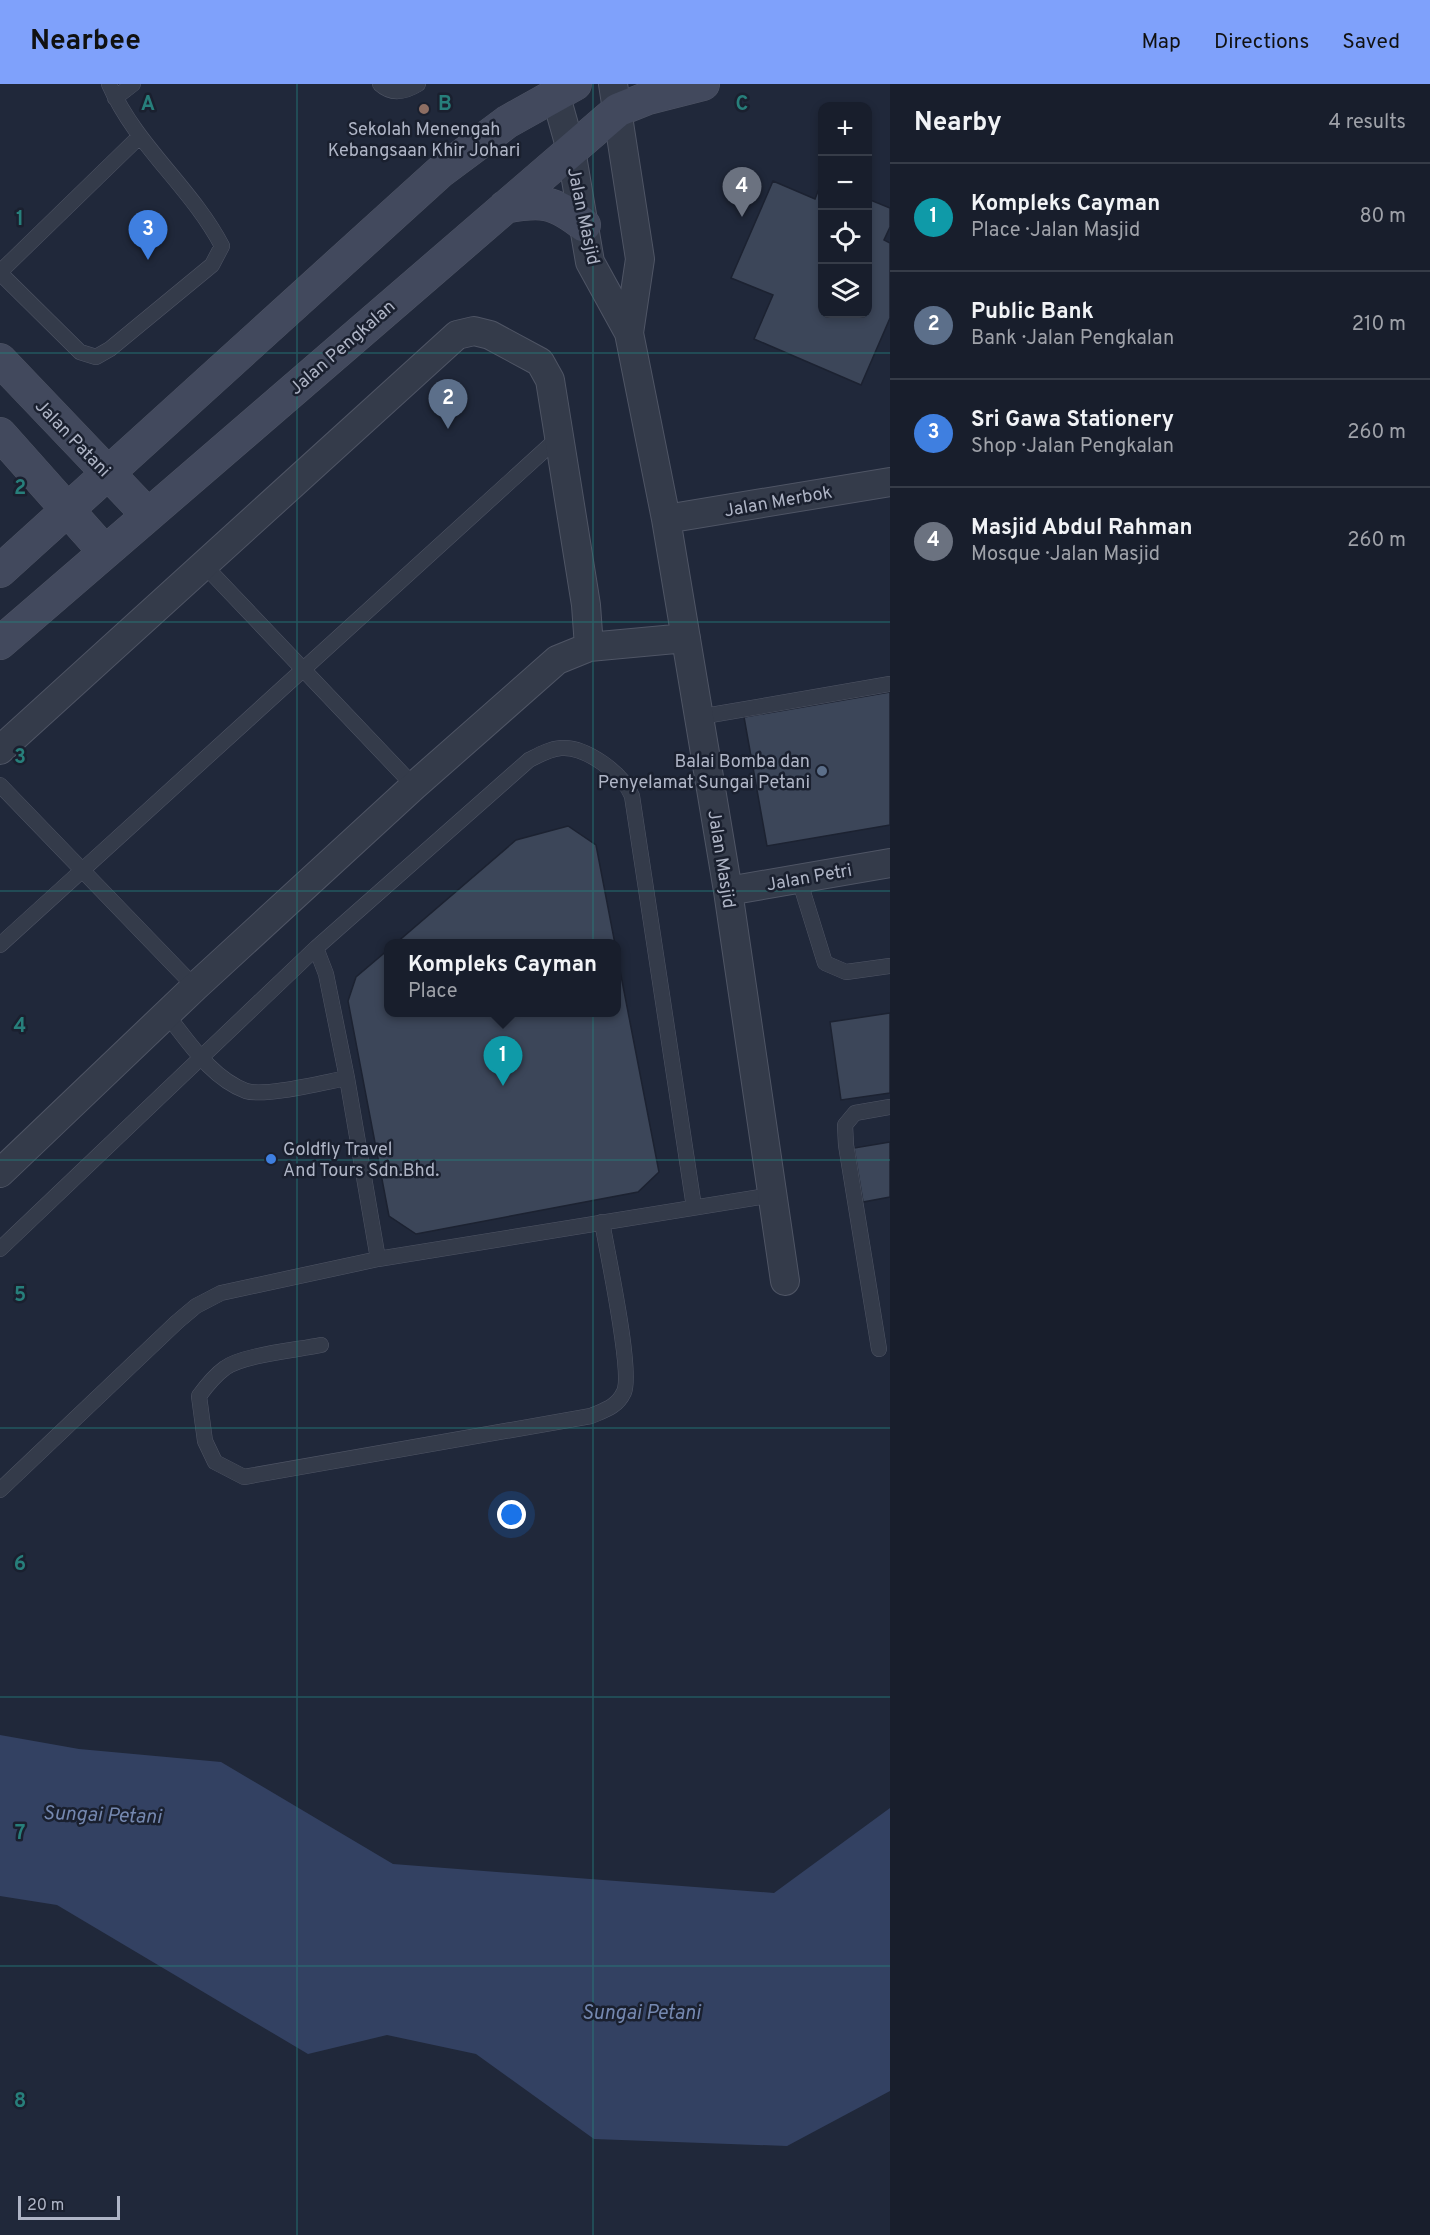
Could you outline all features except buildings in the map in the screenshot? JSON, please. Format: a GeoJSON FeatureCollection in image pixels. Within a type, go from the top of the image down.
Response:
{"type":"FeatureCollection","features":[{"type":"Feature","properties":{"kind":"main road","name":"Jalan Pengkalan"},"geometry":{"type":"LineString","coordinates":[[0,643],[570,150],[616,97],[648,98],[703,84]]}},
{"type":"Feature","properties":{"kind":"main road"},"geometry":{"type":"LineString","coordinates":[[0,571],[68,512],[440,172],[483,137],[565,89]]}},
{"type":"Feature","properties":{"kind":"main road"},"geometry":{"type":"LineString","coordinates":[[505,207],[531,201],[548,204],[571,215],[584,225]]}},
{"type":"Feature","properties":{"kind":"main road","name":"Jalan Patani"},"geometry":{"type":"LineString","coordinates":[[0,360],[147,514]]}},
{"type":"Feature","properties":{"kind":"main road"},"geometry":{"type":"LineString","coordinates":[[0,434],[105,552]]}},
{"type":"Feature","properties":{"kind":"street","name":"Jalan Masjid"},"geometry":{"type":"LineString","coordinates":[[565,89],[570,150],[590,261],[629,333],[666,519],[728,891],[785,1281]]}},
{"type":"Feature","properties":{"kind":"street","name":"Jalan Masjid"},"geometry":{"type":"LineString","coordinates":[[616,97],[640,259],[629,333]]}},
{"type":"Feature","properties":{"kind":"street"},"geometry":{"type":"LineString","coordinates":[[0,750],[457,335],[474,332],[490,335],[540,362],[550,380],[586,605],[589,647]]}},
{"type":"Feature","properties":{"kind":"street","name":"Jalan Merbok"},"geometry":{"type":"LineString","coordinates":[[666,519],[890,482]]}},
{"type":"Feature","properties":{"kind":"street"},"geometry":{"type":"LineString","coordinates":[[0,1173],[195,987],[414,786],[557,660],[589,647],[686,638]]}},
{"type":"Feature","properties":{"kind":"street","name":"Jalan Petri"},"geometry":{"type":"LineString","coordinates":[[728,891],[890,863]]}},
{"type":"Feature","properties":{"kind":"lane"},"geometry":{"type":"LineString","coordinates":[[133,84],[112,91],[139,137],[210,223],[222,246],[212,265],[110,349],[96,357],[80,352],[0,273],[139,137]]}},
{"type":"Feature","properties":{"kind":"lane"},"geometry":{"type":"LineString","coordinates":[[380,84],[394,92],[408,90],[418,84]]}},
{"type":"Feature","properties":{"kind":"lane"},"geometry":{"type":"LineString","coordinates":[[0,945],[304,672],[560,436]]}},
{"type":"Feature","properties":{"kind":"lane"},"geometry":{"type":"LineString","coordinates":[[204,565],[414,786]]}},
{"type":"Feature","properties":{"kind":"lane"},"geometry":{"type":"LineString","coordinates":[[699,717],[890,684]]}},
{"type":"Feature","properties":{"kind":"lane"},"geometry":{"type":"LineString","coordinates":[[0,1249],[316,948],[529,760],[550,750],[563,748],[579,750],[617,773],[627,784],[632,796],[694,1207]]}},
{"type":"Feature","properties":{"kind":"lane"},"geometry":{"type":"LineString","coordinates":[[0,785],[195,987]]}},
{"type":"Feature","properties":{"kind":"lane"},"geometry":{"type":"LineString","coordinates":[[800,879],[825,963],[846,972],[890,966]]}},
{"type":"Feature","properties":{"kind":"lane"},"geometry":{"type":"LineString","coordinates":[[316,948],[326,974],[347,1078],[378,1258]]}},
{"type":"Feature","properties":{"kind":"lane"},"geometry":{"type":"LineString","coordinates":[[167,1015],[220,1076],[248,1092],[279,1090],[347,1078]]}},
{"type":"Feature","properties":{"kind":"lane"},"geometry":{"type":"LineString","coordinates":[[879,1349],[846,1144],[845,1125],[855,1113],[890,1107]]}},
{"type":"Feature","properties":{"kind":"lane"},"geometry":{"type":"LineString","coordinates":[[0,1490],[196,1306],[221,1293],[378,1258],[773,1195]]}},
{"type":"Feature","properties":{"kind":"lane"},"geometry":{"type":"LineString","coordinates":[[321,1345],[257,1357],[227,1366],[212,1379],[199,1396],[205,1441],[215,1462],[244,1477],[591,1416],[614,1406],[625,1390],[624,1348],[602,1222]]}},
{"type":"Feature","properties":{"kind":"water","name":"Sungai Petani"},"geometry":{"type":"Polygon","coordinates":[[[0,1735],[79,1749],[221,1762],[393,1864],[774,1893],[890,1808],[890,2091],[787,2146],[594,2139],[476,2054],[387,2035],[308,2054],[57,1905],[0,1896],[0,1735]]]}},
{"type":"Feature","properties":{"kind":"place","name":"Sekolah Menengah Kebangsaan Khir Johari"},"geometry":{"type":"Point","coordinates":[424,109]}},
{"type":"Feature","properties":{"kind":"place","name":"Masjid Abdul Rahman"},"geometry":{"type":"Point","coordinates":[742,217]}},
{"type":"Feature","properties":{"kind":"place","name":"Sri Gawa Stationery"},"geometry":{"type":"Point","coordinates":[148,260]}},
{"type":"Feature","properties":{"kind":"place","name":"Public Bank"},"geometry":{"type":"Point","coordinates":[448,429]}},
{"type":"Feature","properties":{"kind":"place","name":"Balai Bomba dan Penyelamat Sungai Petani"},"geometry":{"type":"Point","coordinates":[822,771]}},
{"type":"Feature","properties":{"kind":"place","name":"Kompleks Cayman"},"geometry":{"type":"Point","coordinates":[503,1086]}},
{"type":"Feature","properties":{"kind":"place","name":"Goldfly Travel And Tours Sdn.Bhd."},"geometry":{"type":"Point","coordinates":[271,1159]}}]}
